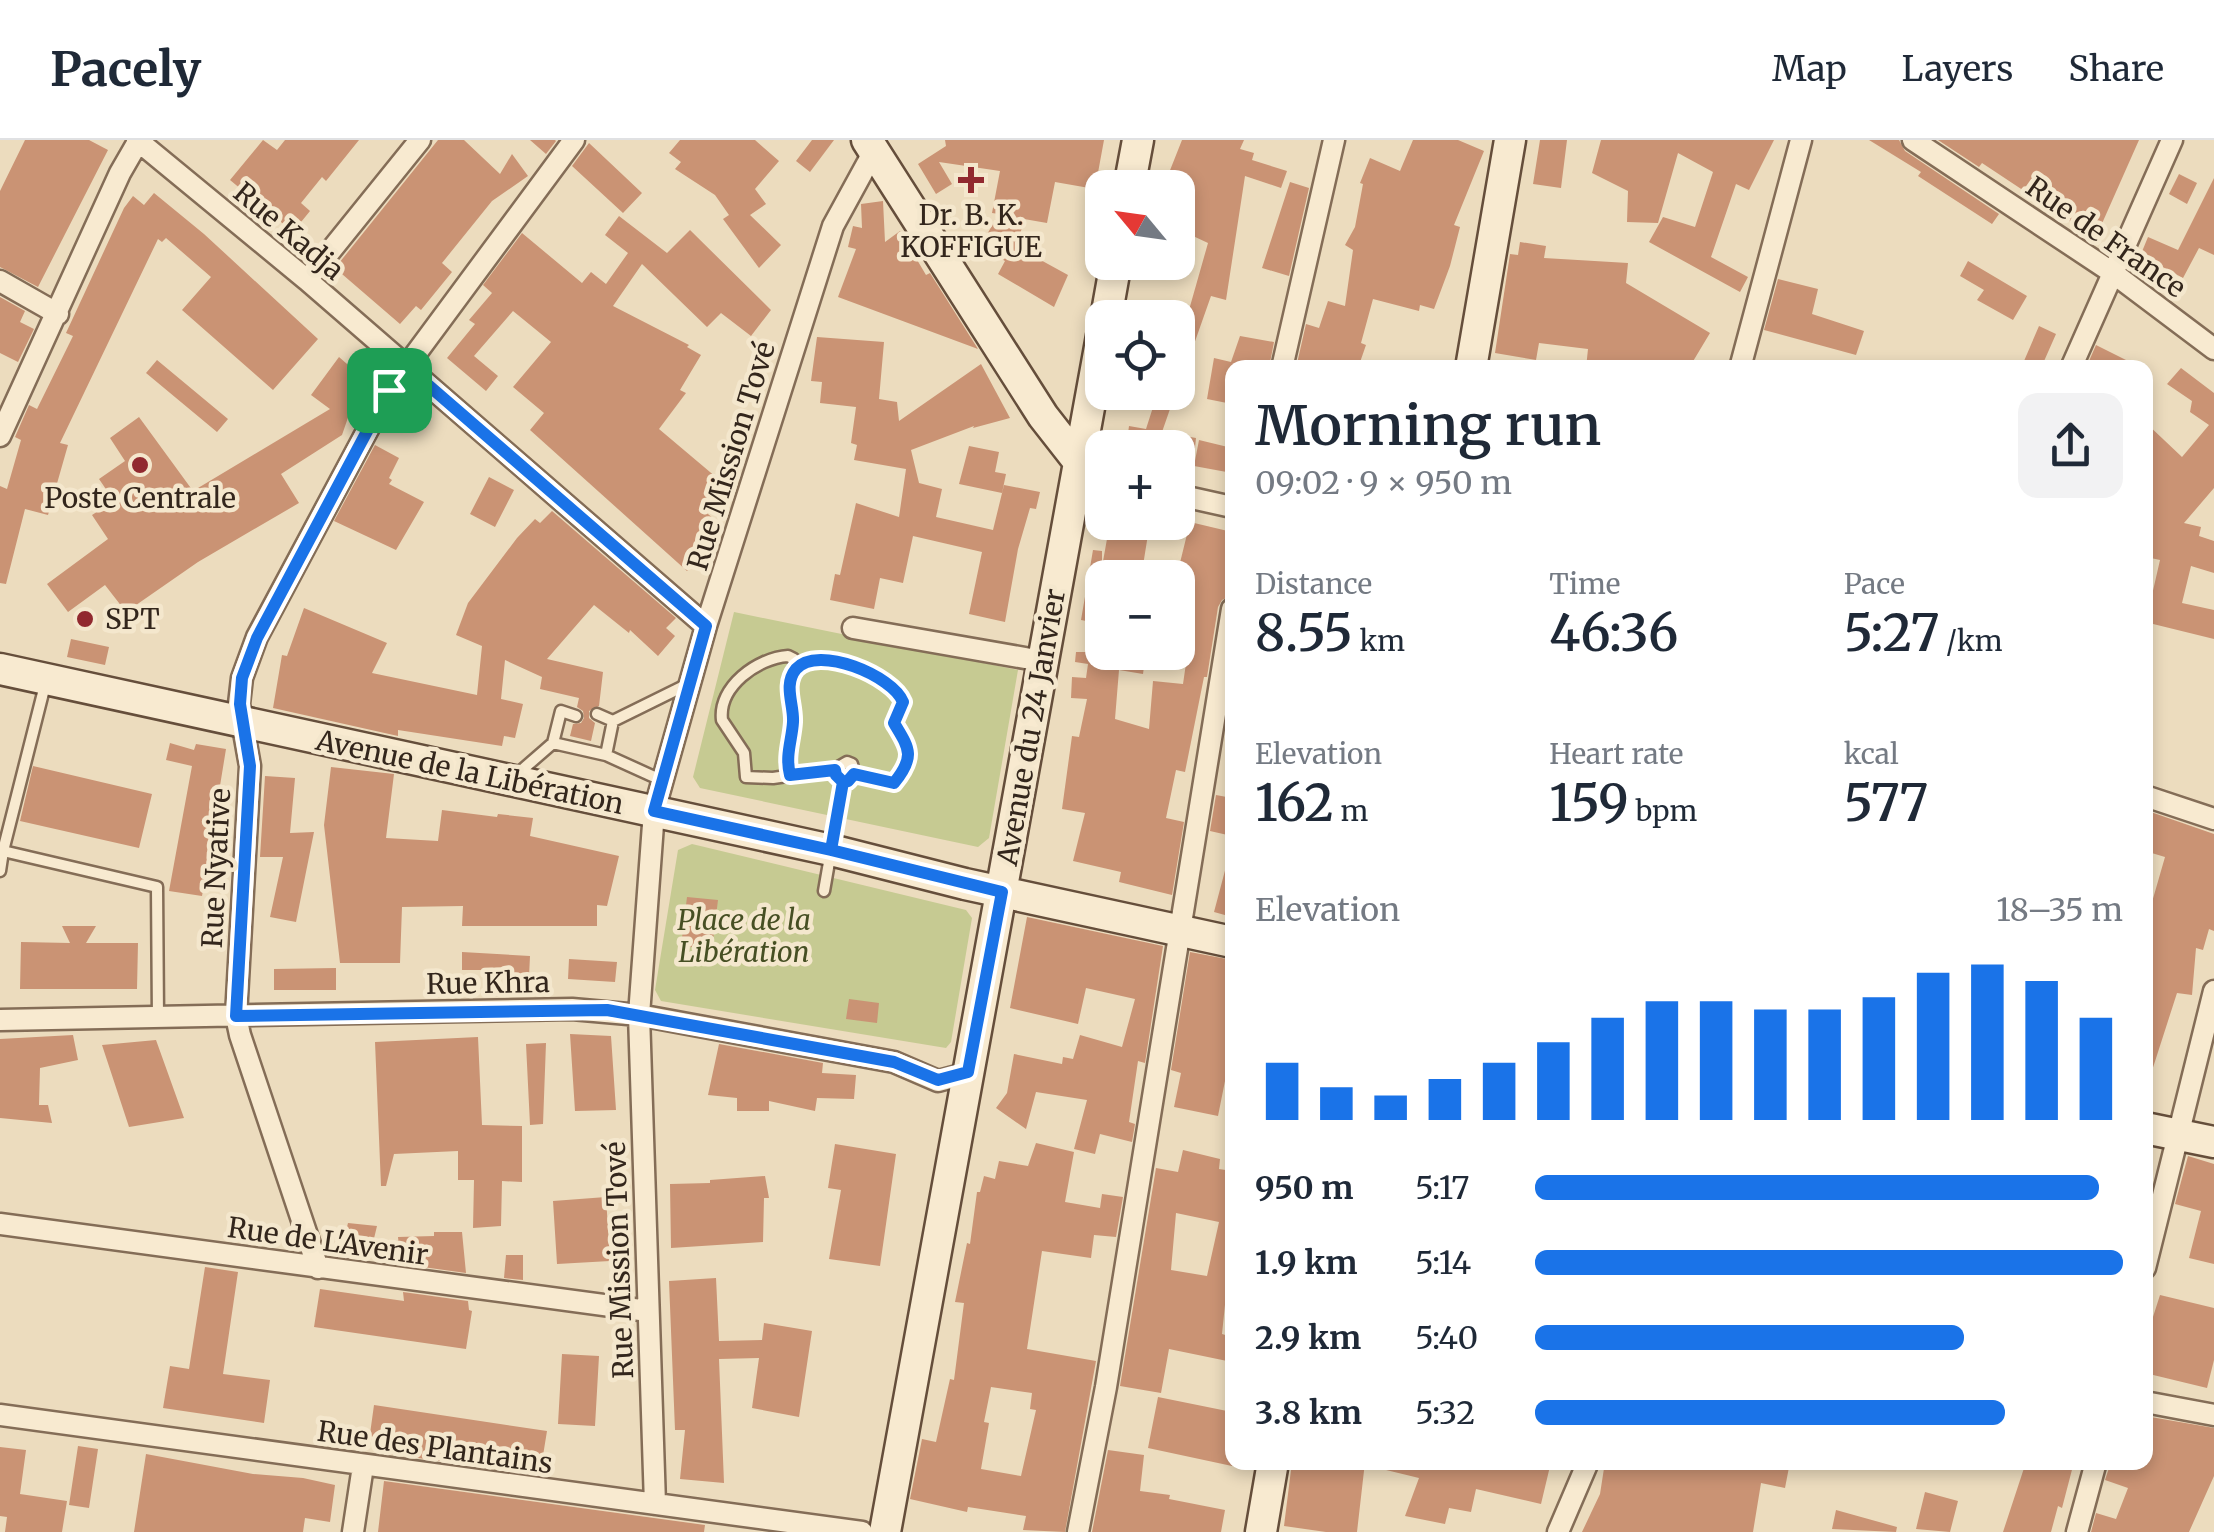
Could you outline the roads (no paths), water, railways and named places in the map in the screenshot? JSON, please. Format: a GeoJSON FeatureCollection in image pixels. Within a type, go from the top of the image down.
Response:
{"type":"FeatureCollection","features":[{"type":"Feature","properties":{"kind":"street"},"geometry":{"type":"LineString","coordinates":[[0,436],[138,140]]}},
{"type":"Feature","properties":{"kind":"street","name":"Rue Kadja"},"geometry":{"type":"LineString","coordinates":[[138,140],[706,626]]}},
{"type":"Feature","properties":{"kind":"street"},"geometry":{"type":"LineString","coordinates":[[306,280],[420,140]]}},
{"type":"Feature","properties":{"kind":"street","name":"Rue Nyative"},"geometry":{"type":"LineString","coordinates":[[318,1268],[236,1016],[250,766],[240,704],[242,678],[257,638],[405,365],[574,140]]}},
{"type":"Feature","properties":{"kind":"street"},"geometry":{"type":"LineString","coordinates":[[1132,170],[1138,140]]}},
{"type":"Feature","properties":{"kind":"street"},"geometry":{"type":"LineString","coordinates":[[1284,360],[1334,140]]}},
{"type":"Feature","properties":{"kind":"street"},"geometry":{"type":"LineString","coordinates":[[1472,360],[1510,140]]}},
{"type":"Feature","properties":{"kind":"street"},"geometry":{"type":"LineString","coordinates":[[1742,360],[1801,140]]}},
{"type":"Feature","properties":{"kind":"street","name":"Rue de France"},"geometry":{"type":"LineString","coordinates":[[1913,140],[2113,273],[2214,349]]}},
{"type":"Feature","properties":{"kind":"street"},"geometry":{"type":"LineString","coordinates":[[2075,360],[2172,140]]}},
{"type":"Feature","properties":{"kind":"street"},"geometry":{"type":"LineString","coordinates":[[871,146],[1044,416],[1085,463]]}},
{"type":"Feature","properties":{"kind":"street","name":"Rue Mission Tové"},"geometry":{"type":"LineString","coordinates":[[655,1504],[639,1015],[644,808],[661,780],[833,226],[871,146]]}},
{"type":"Feature","properties":{"kind":"street"},"geometry":{"type":"LineString","coordinates":[[0,282],[58,314]]}},
{"type":"Feature","properties":{"kind":"street","name":"Avenue du 24 Janvier"},"geometry":{"type":"LineString","coordinates":[[885,1532],[1042,661],[1085,493]]}},
{"type":"Feature","properties":{"kind":"street"},"geometry":{"type":"LineString","coordinates":[[1195,499],[1225,506]]}},
{"type":"Feature","properties":{"kind":"street"},"geometry":{"type":"LineString","coordinates":[[853,628],[1042,661]]}},
{"type":"Feature","properties":{"kind":"street"},"geometry":{"type":"LineString","coordinates":[[1078,1532],[1106,1387],[1225,653]]}},
{"type":"Feature","properties":{"kind":"street","name":"Avenue de la Libération"},"geometry":{"type":"LineString","coordinates":[[0,669],[644,808],[1225,941]]}},
{"type":"Feature","properties":{"kind":"street"},"geometry":{"type":"LineString","coordinates":[[2153,799],[2214,818]]}},
{"type":"Feature","properties":{"kind":"street"},"geometry":{"type":"LineString","coordinates":[[2153,1236],[2214,990]]}},
{"type":"Feature","properties":{"kind":"street","name":"Rue Khra"},"geometry":{"type":"LineString","coordinates":[[0,1020],[572,1008],[639,1015],[894,1062],[938,1080],[968,1072]]}},
{"type":"Feature","properties":{"kind":"street"},"geometry":{"type":"LineString","coordinates":[[2153,1129],[2214,1142]]}},
{"type":"Feature","properties":{"kind":"street","name":"Rue de L'Avenir"},"geometry":{"type":"LineString","coordinates":[[0,1224],[648,1311]]}},
{"type":"Feature","properties":{"kind":"street"},"geometry":{"type":"LineString","coordinates":[[2153,1404],[2214,1415]]}},
{"type":"Feature","properties":{"kind":"street","name":"Rue des Plantains"},"geometry":{"type":"LineString","coordinates":[[0,1415],[862,1532]]}},
{"type":"Feature","properties":{"kind":"street"},"geometry":{"type":"LineString","coordinates":[[353,1532],[363,1466]]}},
{"type":"Feature","properties":{"kind":"street"},"geometry":{"type":"LineString","coordinates":[[1261,1532],[1272,1470]]}},
{"type":"Feature","properties":{"kind":"street"},"geometry":{"type":"LineString","coordinates":[[1558,1532],[1585,1470]]}},
{"type":"Feature","properties":{"kind":"street"},"geometry":{"type":"LineString","coordinates":[[2077,1532],[2094,1470]]}},
{"type":"Feature","properties":{"kind":"lane"},"geometry":{"type":"LineString","coordinates":[[790,775],[788,744],[793,724],[789,688],[796,669],[794,659],[788,656],[766,660],[726,694],[720,712],[724,725],[744,753],[746,777],[790,775],[835,770],[847,762],[852,764],[854,774]]}},
{"type":"Feature","properties":{"kind":"lane"},"geometry":{"type":"LineString","coordinates":[[796,669],[817,658],[843,663],[886,682],[901,697],[902,706],[894,723],[905,738],[909,753],[900,777],[894,783],[854,774]]}},
{"type":"Feature","properties":{"kind":"lane"},"geometry":{"type":"LineString","coordinates":[[0,871],[46,679]]}},
{"type":"Feature","properties":{"kind":"lane"},"geometry":{"type":"LineString","coordinates":[[597,714],[613,721],[689,684]]}},
{"type":"Feature","properties":{"kind":"lane"},"geometry":{"type":"LineString","coordinates":[[511,779],[553,743],[561,712],[576,716]]}},
{"type":"Feature","properties":{"kind":"lane"},"geometry":{"type":"LineString","coordinates":[[606,755],[613,721]]}},
{"type":"Feature","properties":{"kind":"lane"},"geometry":{"type":"LineString","coordinates":[[553,743],[606,755],[661,780]]}},
{"type":"Feature","properties":{"kind":"lane"},"geometry":{"type":"LineString","coordinates":[[835,770],[843,782]]}},
{"type":"Feature","properties":{"kind":"lane"},"geometry":{"type":"LineString","coordinates":[[638,772],[644,808]]}},
{"type":"Feature","properties":{"kind":"lane"},"geometry":{"type":"LineString","coordinates":[[843,782],[854,774]]}},
{"type":"Feature","properties":{"kind":"lane"},"geometry":{"type":"LineString","coordinates":[[824,891],[843,782]]}},
{"type":"Feature","properties":{"kind":"lane"},"geometry":{"type":"LineString","coordinates":[[3,851],[156,887],[158,1018]]}},
{"type":"Feature","properties":{"kind":"place","name":"Dr. B. K. KOFFIGUE"},"geometry":{"type":"Point","coordinates":[971,180]}},
{"type":"Feature","properties":{"kind":"place","name":"Poste Centrale"},"geometry":{"type":"Point","coordinates":[140,465]}},
{"type":"Feature","properties":{"kind":"place","name":"SPT"},"geometry":{"type":"Point","coordinates":[85,619]}},
{"type":"Feature","properties":{"kind":"park label","name":"Place de la Libération"},"geometry":{"type":"Point","coordinates":[744,936]}}]}
